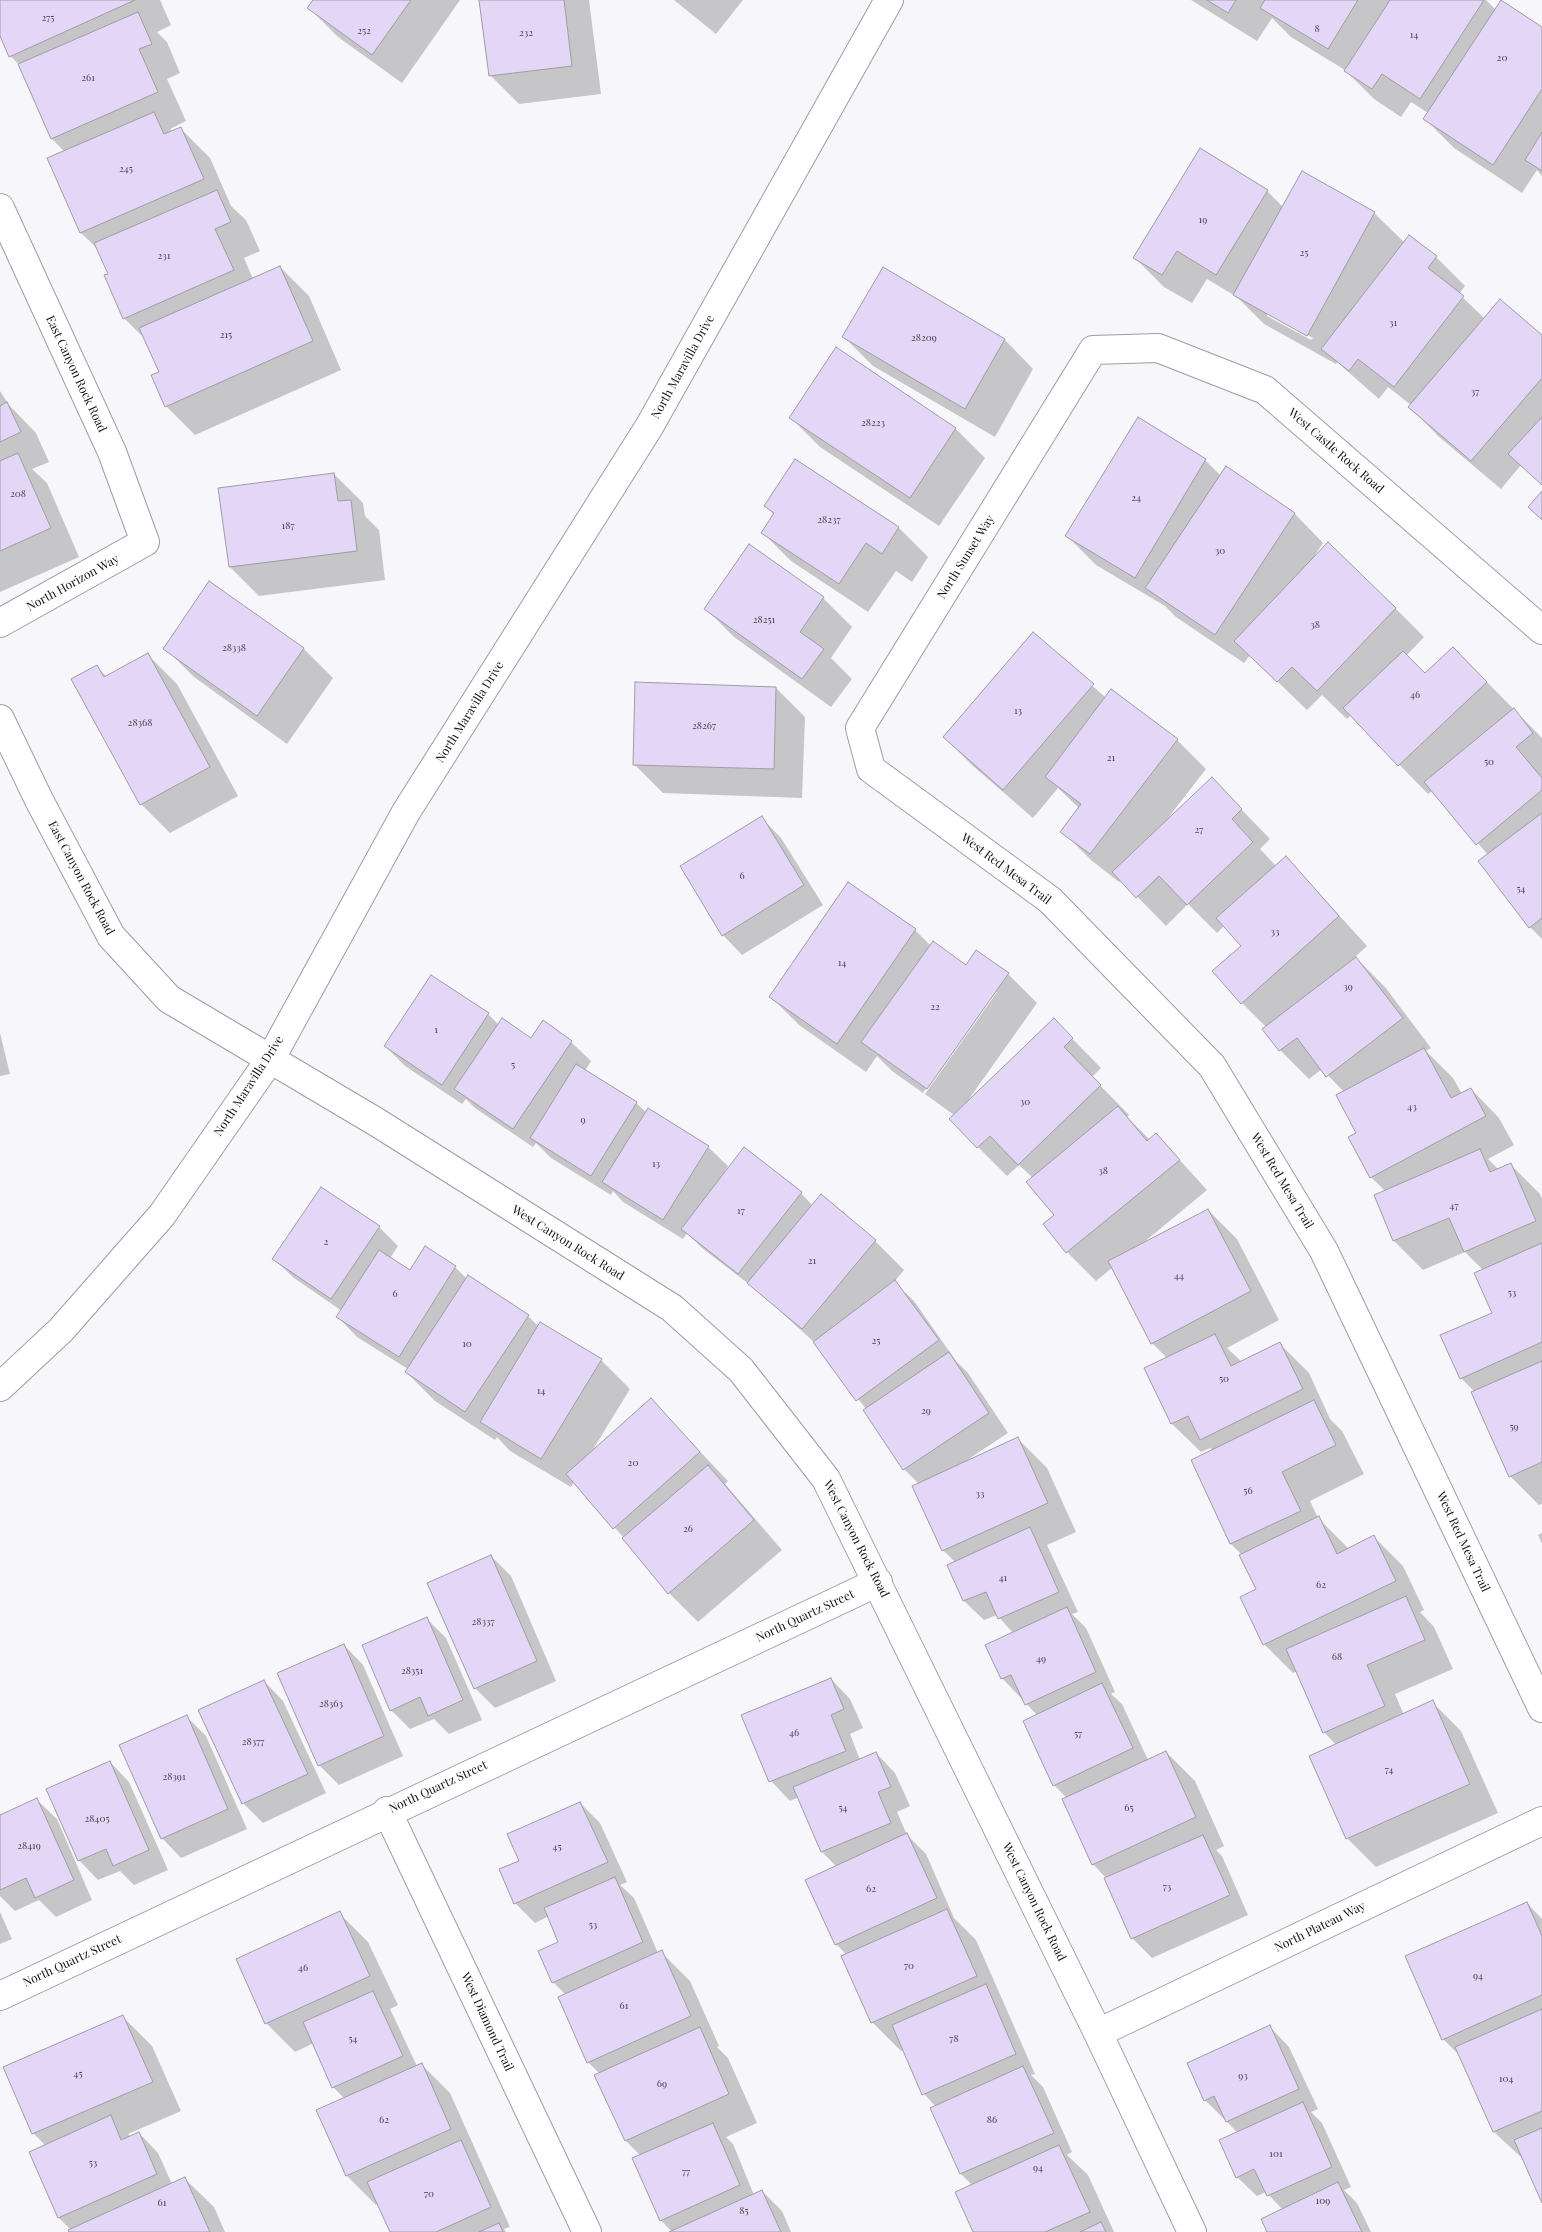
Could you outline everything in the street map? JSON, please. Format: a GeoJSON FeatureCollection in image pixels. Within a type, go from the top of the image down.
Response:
{"type":"FeatureCollection","features":[{"type":"Feature","properties":{"kind":"street","name":"North Maravilla Drive"},"geometry":{"type":"LineString","coordinates":[[0,1386],[61,1330],[162,1215],[271,1058],[406,812],[649,427],[889,0]]}},
{"type":"Feature","properties":{"kind":"street","name":"East Canyon Rock Road"},"geometry":{"type":"LineString","coordinates":[[0,208],[112,452],[145,542]]}},
{"type":"Feature","properties":{"kind":"street","name":"West Castle Rock Road"},"geometry":{"type":"LineString","coordinates":[[1093,350],[1158,348],[1265,390],[1542,630]]}},
{"type":"Feature","properties":{"kind":"street","name":"North Sunset Way"},"geometry":{"type":"LineString","coordinates":[[871,769],[860,728],[1093,350]]}},
{"type":"Feature","properties":{"kind":"street","name":"North Horizon Way"},"geometry":{"type":"LineString","coordinates":[[0,623],[145,542]]}},
{"type":"Feature","properties":{"kind":"street","name":"East Canyon Rock Road"},"geometry":{"type":"LineString","coordinates":[[0,719],[111,936],[169,999],[271,1058]]}},
{"type":"Feature","properties":{"kind":"street","name":"West Red Mesa Trail"},"geometry":{"type":"LineString","coordinates":[[871,769],[1050,900],[1212,1066],[1324,1251],[1542,1708]]}},
{"type":"Feature","properties":{"kind":"street","name":"West Canyon Rock Road"},"geometry":{"type":"LineString","coordinates":[[271,1058],[672,1308],[741,1370],[826,1479],[1098,2033],[1192,2232]]}},
{"type":"Feature","properties":{"kind":"street","name":"North Quartz Street"},"geometry":{"type":"LineString","coordinates":[[0,1996],[386,1811],[878,1582]]}},
{"type":"Feature","properties":{"kind":"street","name":"West Diamond Trail"},"geometry":{"type":"LineString","coordinates":[[386,1811],[587,2232]]}},
{"type":"Feature","properties":{"kind":"street","name":"North Plateau Way"},"geometry":{"type":"LineString","coordinates":[[1098,2033],[1542,1821]]}},
{"type":"Feature","properties":{"kind":"building"},"geometry":{"type":"Polygon","coordinates":[[[0,0],[135,0],[9,57],[0,36],[0,0]]]}},
{"type":"Feature","properties":{"kind":"building"},"geometry":{"type":"Polygon","coordinates":[[[313,0],[411,0],[372,55],[307,8],[313,0]]]}},
{"type":"Feature","properties":{"kind":"building"},"geometry":{"type":"Polygon","coordinates":[[[479,0],[564,0],[572,66],[489,76],[479,0]]]}},
{"type":"Feature","properties":{"kind":"building"},"geometry":{"type":"Polygon","coordinates":[[[1207,0],[1236,0],[1228,13],[1207,0]]]}},
{"type":"Feature","properties":{"kind":"building"},"geometry":{"type":"Polygon","coordinates":[[[1265,0],[1358,0],[1328,49],[1260,8],[1265,0]]]}},
{"type":"Feature","properties":{"kind":"building"},"geometry":{"type":"Polygon","coordinates":[[[1390,0],[1484,0],[1420,99],[1382,74],[1372,89],[1344,71],[1390,0]]]}},
{"type":"Feature","properties":{"kind":"building"},"geometry":{"type":"Polygon","coordinates":[[[1501,0],[1542,27],[1542,89],[1493,165],[1423,119],[1501,0]]]}},
{"type":"Feature","properties":{"kind":"building"},"geometry":{"type":"Polygon","coordinates":[[[138,12],[152,44],[139,49],[158,92],[51,139],[18,64],[138,12]]]}},
{"type":"Feature","properties":{"kind":"building"},"geometry":{"type":"Polygon","coordinates":[[[154,112],[164,134],[181,127],[204,179],[80,233],[47,158],[154,112]]]}},
{"type":"Feature","properties":{"kind":"building"},"geometry":{"type":"Polygon","coordinates":[[[1542,132],[1542,171],[1525,160],[1542,132]]]}},
{"type":"Feature","properties":{"kind":"building"},"geometry":{"type":"Polygon","coordinates":[[[1200,148],[1268,190],[1216,275],[1177,251],[1162,275],[1133,258],[1200,148]]]}},
{"type":"Feature","properties":{"kind":"building"},"geometry":{"type":"Polygon","coordinates":[[[1302,171],[1375,212],[1307,336],[1233,295],[1302,171]]]}},
{"type":"Feature","properties":{"kind":"building"},"geometry":{"type":"Polygon","coordinates":[[[217,190],[231,222],[215,229],[234,270],[123,319],[104,275],[108,274],[94,243],[217,190]]]}},
{"type":"Feature","properties":{"kind":"building"},"geometry":{"type":"Polygon","coordinates":[[[1409,235],[1437,256],[1428,268],[1464,296],[1394,387],[1358,359],[1349,371],[1321,349],[1409,235]]]}},
{"type":"Feature","properties":{"kind":"building"},"geometry":{"type":"Polygon","coordinates":[[[280,266],[313,341],[165,407],[151,375],[159,372],[139,328],[280,266]]]}},
{"type":"Feature","properties":{"kind":"building"},"geometry":{"type":"Polygon","coordinates":[[[883,267],[1005,339],[965,409],[842,337],[883,267]]]}},
{"type":"Feature","properties":{"kind":"building"},"geometry":{"type":"Polygon","coordinates":[[[1500,299],[1542,335],[1542,378],[1471,461],[1408,407],[1500,299]]]}},
{"type":"Feature","properties":{"kind":"building"},"geometry":{"type":"Polygon","coordinates":[[[836,347],[956,428],[910,498],[789,418],[836,347]]]}},
{"type":"Feature","properties":{"kind":"building"},"geometry":{"type":"Polygon","coordinates":[[[7,402],[21,432],[0,442],[0,406],[7,402]]]}},
{"type":"Feature","properties":{"kind":"building"},"geometry":{"type":"Polygon","coordinates":[[[1138,417],[1206,459],[1135,578],[1065,536],[1138,417]]]}},
{"type":"Feature","properties":{"kind":"building"},"geometry":{"type":"Polygon","coordinates":[[[1542,417],[1542,485],[1508,454],[1542,417]]]}},
{"type":"Feature","properties":{"kind":"building"},"geometry":{"type":"Polygon","coordinates":[[[18,453],[51,528],[0,551],[0,461],[18,453]]]}},
{"type":"Feature","properties":{"kind":"building"},"geometry":{"type":"Polygon","coordinates":[[[795,459],[899,527],[882,554],[866,543],[839,584],[761,533],[774,513],[764,506],[795,459]]]}},
{"type":"Feature","properties":{"kind":"building"},"geometry":{"type":"Polygon","coordinates":[[[1226,466],[1295,513],[1215,635],[1145,588],[1226,466]]]}},
{"type":"Feature","properties":{"kind":"building"},"geometry":{"type":"Polygon","coordinates":[[[334,473],[338,501],[351,500],[357,551],[229,567],[218,488],[334,473]]]}},
{"type":"Feature","properties":{"kind":"building"},"geometry":{"type":"Polygon","coordinates":[[[1542,491],[1542,520],[1528,507],[1542,491]]]}},
{"type":"Feature","properties":{"kind":"building"},"geometry":{"type":"Polygon","coordinates":[[[1328,542],[1396,608],[1317,691],[1292,667],[1277,682],[1234,641],[1328,542]]]}},
{"type":"Feature","properties":{"kind":"building"},"geometry":{"type":"Polygon","coordinates":[[[749,544],[824,597],[800,632],[824,649],[802,679],[704,609],[749,544]]]}},
{"type":"Feature","properties":{"kind":"building"},"geometry":{"type":"Polygon","coordinates":[[[209,581],[304,648],[257,716],[163,649],[209,581]]]}},
{"type":"Feature","properties":{"kind":"building"},"geometry":{"type":"Polygon","coordinates":[[[1033,632],[1094,684],[1003,790],[943,737],[1033,632]]]}},
{"type":"Feature","properties":{"kind":"building"},"geometry":{"type":"Polygon","coordinates":[[[1453,647],[1487,682],[1398,766],[1343,708],[1403,651],[1425,673],[1453,647]]]}},
{"type":"Feature","properties":{"kind":"building"},"geometry":{"type":"Polygon","coordinates":[[[148,653],[210,767],[140,805],[71,679],[97,665],[104,677],[148,653]]]}},
{"type":"Feature","properties":{"kind":"building"},"geometry":{"type":"Polygon","coordinates":[[[635,682],[776,687],[774,769],[633,765],[635,682]]]}},
{"type":"Feature","properties":{"kind":"building"},"geometry":{"type":"Polygon","coordinates":[[[1111,689],[1178,739],[1090,854],[1060,832],[1081,804],[1045,777],[1111,689]]]}},
{"type":"Feature","properties":{"kind":"building"},"geometry":{"type":"Polygon","coordinates":[[[1514,708],[1533,733],[1516,747],[1542,778],[1542,790],[1476,845],[1424,782],[1514,708]]]}},
{"type":"Feature","properties":{"kind":"building"},"geometry":{"type":"Polygon","coordinates":[[[1212,777],[1242,809],[1232,819],[1253,842],[1187,905],[1159,876],[1136,898],[1112,872],[1212,777]]]}},
{"type":"Feature","properties":{"kind":"building"},"geometry":{"type":"Polygon","coordinates":[[[1542,813],[1542,918],[1529,928],[1478,861],[1542,813]]]}},
{"type":"Feature","properties":{"kind":"building"},"geometry":{"type":"Polygon","coordinates":[[[762,816],[804,885],[722,936],[680,866],[762,816]]]}},
{"type":"Feature","properties":{"kind":"building"},"geometry":{"type":"Polygon","coordinates":[[[1286,856],[1339,916],[1241,1004],[1212,971],[1241,946],[1216,918],[1286,856]]]}},
{"type":"Feature","properties":{"kind":"building"},"geometry":{"type":"Polygon","coordinates":[[[848,882],[916,929],[837,1044],[769,997],[848,882]]]}},
{"type":"Feature","properties":{"kind":"building"},"geometry":{"type":"Polygon","coordinates":[[[933,941],[966,965],[976,950],[1009,973],[927,1089],[861,1042],[933,941]]]}},
{"type":"Feature","properties":{"kind":"building"},"geometry":{"type":"Polygon","coordinates":[[[1356,957],[1403,1018],[1326,1077],[1297,1038],[1279,1051],[1262,1029],[1356,957]]]}},
{"type":"Feature","properties":{"kind":"building"},"geometry":{"type":"Polygon","coordinates":[[[431,975],[489,1013],[442,1085],[384,1046],[431,975]]]}},
{"type":"Feature","properties":{"kind":"building"},"geometry":{"type":"Polygon","coordinates":[[[502,1018],[531,1038],[543,1020],[572,1041],[513,1129],[454,1089],[502,1018]]]}},
{"type":"Feature","properties":{"kind":"building"},"geometry":{"type":"Polygon","coordinates":[[[1054,1018],[1073,1038],[1064,1047],[1101,1085],[1018,1165],[990,1136],[977,1148],[949,1119],[1054,1018]]]}},
{"type":"Feature","properties":{"kind":"building"},"geometry":{"type":"Polygon","coordinates":[[[1424,1048],[1451,1098],[1471,1088],[1486,1116],[1370,1178],[1348,1137],[1356,1133],[1336,1095],[1424,1048]]]}},
{"type":"Feature","properties":{"kind":"building"},"geometry":{"type":"Polygon","coordinates":[[[576,1064],[637,1102],[591,1176],[530,1138],[576,1064]]]}},
{"type":"Feature","properties":{"kind":"building"},"geometry":{"type":"Polygon","coordinates":[[[1118,1106],[1147,1141],[1156,1133],[1180,1160],[1066,1253],[1043,1224],[1054,1215],[1026,1182],[1118,1106]]]}},
{"type":"Feature","properties":{"kind":"building"},"geometry":{"type":"Polygon","coordinates":[[[648,1108],[709,1146],[663,1220],[602,1182],[648,1108]]]}},
{"type":"Feature","properties":{"kind":"building"},"geometry":{"type":"Polygon","coordinates":[[[744,1147],[802,1192],[738,1274],[681,1229],[744,1147]]]}},
{"type":"Feature","properties":{"kind":"building"},"geometry":{"type":"Polygon","coordinates":[[[1480,1149],[1490,1172],[1511,1163],[1536,1221],[1464,1252],[1449,1218],[1393,1241],[1374,1195],[1480,1149]]]}},
{"type":"Feature","properties":{"kind":"building"},"geometry":{"type":"Polygon","coordinates":[[[321,1187],[380,1226],[331,1299],[272,1259],[321,1187]]]}},
{"type":"Feature","properties":{"kind":"building"},"geometry":{"type":"Polygon","coordinates":[[[821,1194],[876,1240],[802,1329],[747,1283],[821,1194]]]}},
{"type":"Feature","properties":{"kind":"building"},"geometry":{"type":"Polygon","coordinates":[[[1208,1209],[1251,1291],[1151,1344],[1108,1261],[1208,1209]]]}},
{"type":"Feature","properties":{"kind":"building"},"geometry":{"type":"Polygon","coordinates":[[[1542,1243],[1542,1342],[1460,1379],[1440,1335],[1492,1313],[1474,1273],[1542,1243]]]}},
{"type":"Feature","properties":{"kind":"building"},"geometry":{"type":"Polygon","coordinates":[[[425,1246],[456,1266],[399,1357],[336,1317],[379,1250],[410,1270],[425,1246]]]}},
{"type":"Feature","properties":{"kind":"building"},"geometry":{"type":"Polygon","coordinates":[[[468,1275],[529,1315],[465,1412],[405,1372],[468,1275]]]}},
{"type":"Feature","properties":{"kind":"building"},"geometry":{"type":"Polygon","coordinates":[[[895,1280],[939,1340],[856,1401],[813,1342],[895,1280]]]}},
{"type":"Feature","properties":{"kind":"building"},"geometry":{"type":"Polygon","coordinates":[[[540,1322],[602,1359],[541,1459],[480,1422],[540,1322]]]}},
{"type":"Feature","properties":{"kind":"building"},"geometry":{"type":"Polygon","coordinates":[[[1215,1334],[1231,1366],[1280,1342],[1303,1389],[1200,1440],[1188,1416],[1171,1424],[1144,1368],[1215,1334]]]}},
{"type":"Feature","properties":{"kind":"building"},"geometry":{"type":"Polygon","coordinates":[[[949,1352],[989,1413],[903,1470],[863,1410],[949,1352]]]}},
{"type":"Feature","properties":{"kind":"building"},"geometry":{"type":"Polygon","coordinates":[[[1542,1361],[1542,1462],[1509,1477],[1471,1392],[1542,1361]]]}},
{"type":"Feature","properties":{"kind":"building"},"geometry":{"type":"Polygon","coordinates":[[[651,1398],[700,1452],[613,1529],[566,1474],[651,1398]]]}},
{"type":"Feature","properties":{"kind":"building"},"geometry":{"type":"Polygon","coordinates":[[[1314,1400],[1336,1445],[1282,1472],[1301,1511],[1230,1544],[1191,1460],[1314,1400]]]}},
{"type":"Feature","properties":{"kind":"building"},"geometry":{"type":"Polygon","coordinates":[[[1018,1437],[1048,1503],[942,1551],[912,1486],[1018,1437]]]}},
{"type":"Feature","properties":{"kind":"building"},"geometry":{"type":"Polygon","coordinates":[[[708,1465],[754,1520],[668,1594],[622,1538],[708,1465]]]}},
{"type":"Feature","properties":{"kind":"building"},"geometry":{"type":"Polygon","coordinates":[[[1319,1516],[1337,1554],[1374,1535],[1396,1581],[1263,1645],[1240,1597],[1256,1589],[1239,1555],[1319,1516]]]}},
{"type":"Feature","properties":{"kind":"building"},"geometry":{"type":"Polygon","coordinates":[[[1030,1527],[1059,1592],[998,1619],[986,1592],[963,1601],[947,1565],[1030,1527]]]}},
{"type":"Feature","properties":{"kind":"building"},"geometry":{"type":"Polygon","coordinates":[[[491,1555],[537,1661],[474,1689],[427,1583],[491,1555]]]}},
{"type":"Feature","properties":{"kind":"building"},"geometry":{"type":"Polygon","coordinates":[[[1406,1596],[1425,1640],[1367,1665],[1385,1706],[1323,1733],[1286,1649],[1406,1596]]]}},
{"type":"Feature","properties":{"kind":"building"},"geometry":{"type":"Polygon","coordinates":[[[1067,1607],[1096,1672],[1025,1705],[1011,1675],[1001,1679],[985,1645],[1067,1607]]]}},
{"type":"Feature","properties":{"kind":"building"},"geometry":{"type":"Polygon","coordinates":[[[427,1617],[463,1700],[428,1716],[420,1697],[390,1711],[362,1645],[427,1617]]]}},
{"type":"Feature","properties":{"kind":"building"},"geometry":{"type":"Polygon","coordinates":[[[344,1644],[384,1736],[318,1766],[277,1673],[344,1644]]]}},
{"type":"Feature","properties":{"kind":"building"},"geometry":{"type":"Polygon","coordinates":[[[831,1678],[844,1709],[831,1715],[846,1751],[769,1782],[741,1715],[831,1678]]]}},
{"type":"Feature","properties":{"kind":"building"},"geometry":{"type":"Polygon","coordinates":[[[264,1680],[308,1774],[242,1804],[198,1710],[264,1680]]]}},
{"type":"Feature","properties":{"kind":"building"},"geometry":{"type":"Polygon","coordinates":[[[1102,1683],[1133,1748],[1053,1786],[1023,1721],[1102,1683]]]}},
{"type":"Feature","properties":{"kind":"building"},"geometry":{"type":"Polygon","coordinates":[[[1433,1700],[1470,1784],[1346,1839],[1309,1756],[1433,1700]]]}},
{"type":"Feature","properties":{"kind":"building"},"geometry":{"type":"Polygon","coordinates":[[[187,1715],[228,1809],[161,1839],[119,1745],[187,1715]]]}},
{"type":"Feature","properties":{"kind":"building"},"geometry":{"type":"Polygon","coordinates":[[[1166,1751],[1196,1817],[1092,1865],[1062,1799],[1166,1751]]]}},
{"type":"Feature","properties":{"kind":"building"},"geometry":{"type":"Polygon","coordinates":[[[876,1752],[891,1787],[878,1792],[891,1823],[821,1852],[793,1787],[876,1752]]]}},
{"type":"Feature","properties":{"kind":"building"},"geometry":{"type":"Polygon","coordinates":[[[110,1761],[149,1850],[113,1866],[106,1849],[78,1861],[46,1789],[110,1761]]]}},
{"type":"Feature","properties":{"kind":"building"},"geometry":{"type":"Polygon","coordinates":[[[37,1798],[74,1880],[35,1898],[26,1878],[0,1890],[0,1815],[37,1798]]]}},
{"type":"Feature","properties":{"kind":"building"},"geometry":{"type":"Polygon","coordinates":[[[580,1802],[608,1862],[514,1904],[499,1869],[519,1861],[507,1834],[580,1802]]]}},
{"type":"Feature","properties":{"kind":"building"},"geometry":{"type":"Polygon","coordinates":[[[907,1833],[937,1898],[835,1945],[805,1880],[907,1833]]]}},
{"type":"Feature","properties":{"kind":"building"},"geometry":{"type":"Polygon","coordinates":[[[1203,1835],[1230,1895],[1131,1939],[1104,1878],[1203,1835]]]}},
{"type":"Feature","properties":{"kind":"building"},"geometry":{"type":"Polygon","coordinates":[[[615,1877],[643,1942],[552,1983],[538,1951],[558,1942],[544,1908],[615,1877]]]}},
{"type":"Feature","properties":{"kind":"building"},"geometry":{"type":"Polygon","coordinates":[[[1527,1902],[1542,1936],[1542,1995],[1442,2040],[1405,1956],[1527,1902]]]}},
{"type":"Feature","properties":{"kind":"building"},"geometry":{"type":"Polygon","coordinates":[[[947,1909],[977,1976],[871,2023],[841,1956],[947,1909]]]}},
{"type":"Feature","properties":{"kind":"building"},"geometry":{"type":"Polygon","coordinates":[[[340,1911],[370,1976],[265,2024],[236,1959],[340,1911]]]}},
{"type":"Feature","properties":{"kind":"building"},"geometry":{"type":"Polygon","coordinates":[[[662,1950],[691,2016],[587,2063],[558,1997],[662,1950]]]}},
{"type":"Feature","properties":{"kind":"building"},"geometry":{"type":"Polygon","coordinates":[[[986,1984],[1016,2054],[922,2095],[892,2025],[986,1984]]]}},
{"type":"Feature","properties":{"kind":"building"},"geometry":{"type":"Polygon","coordinates":[[[373,1991],[403,2056],[332,2088],[303,2022],[373,1991]]]}},
{"type":"Feature","properties":{"kind":"building"},"geometry":{"type":"Polygon","coordinates":[[[1542,2009],[1542,2111],[1493,2132],[1455,2047],[1542,2009]]]}},
{"type":"Feature","properties":{"kind":"building"},"geometry":{"type":"Polygon","coordinates":[[[123,2015],[153,2082],[32,2134],[3,2067],[123,2015]]]}},
{"type":"Feature","properties":{"kind":"building"},"geometry":{"type":"Polygon","coordinates":[[[1270,2025],[1299,2089],[1226,2122],[1214,2096],[1204,2101],[1187,2063],[1270,2025]]]}},
{"type":"Feature","properties":{"kind":"building"},"geometry":{"type":"Polygon","coordinates":[[[700,2027],[729,2094],[625,2141],[594,2075],[700,2027]]]}},
{"type":"Feature","properties":{"kind":"building"},"geometry":{"type":"Polygon","coordinates":[[[422,2063],[451,2129],[346,2176],[316,2110],[422,2063]]]}},
{"type":"Feature","properties":{"kind":"building"},"geometry":{"type":"Polygon","coordinates":[[[1023,2066],[1054,2133],[960,2174],[930,2108],[1023,2066]]]}},
{"type":"Feature","properties":{"kind":"building"},"geometry":{"type":"Polygon","coordinates":[[[1303,2102],[1332,2167],[1267,2196],[1254,2169],[1236,2178],[1219,2140],[1303,2102]]]}},
{"type":"Feature","properties":{"kind":"building"},"geometry":{"type":"Polygon","coordinates":[[[111,2115],[121,2140],[139,2132],[157,2174],[58,2218],[29,2152],[111,2115]]]}},
{"type":"Feature","properties":{"kind":"building"},"geometry":{"type":"Polygon","coordinates":[[[713,2123],[740,2185],[660,2221],[632,2158],[713,2123]]]}},
{"type":"Feature","properties":{"kind":"building"},"geometry":{"type":"Polygon","coordinates":[[[1542,2128],[1542,2203],[1514,2140],[1542,2128]]]}},
{"type":"Feature","properties":{"kind":"building"},"geometry":{"type":"Polygon","coordinates":[[[461,2140],[491,2207],[436,2232],[390,2232],[367,2182],[461,2140]]]}},
{"type":"Feature","properties":{"kind":"building"},"geometry":{"type":"Polygon","coordinates":[[[1059,2145],[1090,2212],[1045,2232],[973,2232],[955,2192],[1059,2145]]]}},
{"type":"Feature","properties":{"kind":"building"},"geometry":{"type":"Polygon","coordinates":[[[185,2177],[210,2232],[69,2232],[68,2230],[185,2177]]]}},
{"type":"Feature","properties":{"kind":"building"},"geometry":{"type":"Polygon","coordinates":[[[1338,2182],[1362,2232],[1267,2232],[1261,2219],[1338,2182]]]}},
{"type":"Feature","properties":{"kind":"building"},"geometry":{"type":"Polygon","coordinates":[[[762,2190],[781,2232],[669,2232],[762,2190]]]}},
{"type":"Feature","properties":{"kind":"building"},"geometry":{"type":"Polygon","coordinates":[[[1101,2222],[1106,2232],[1080,2232],[1101,2222]]]}},
{"type":"Feature","properties":{"kind":"building"},"geometry":{"type":"Polygon","coordinates":[[[499,2223],[503,2232],[479,2232],[499,2223]]]}}]}
